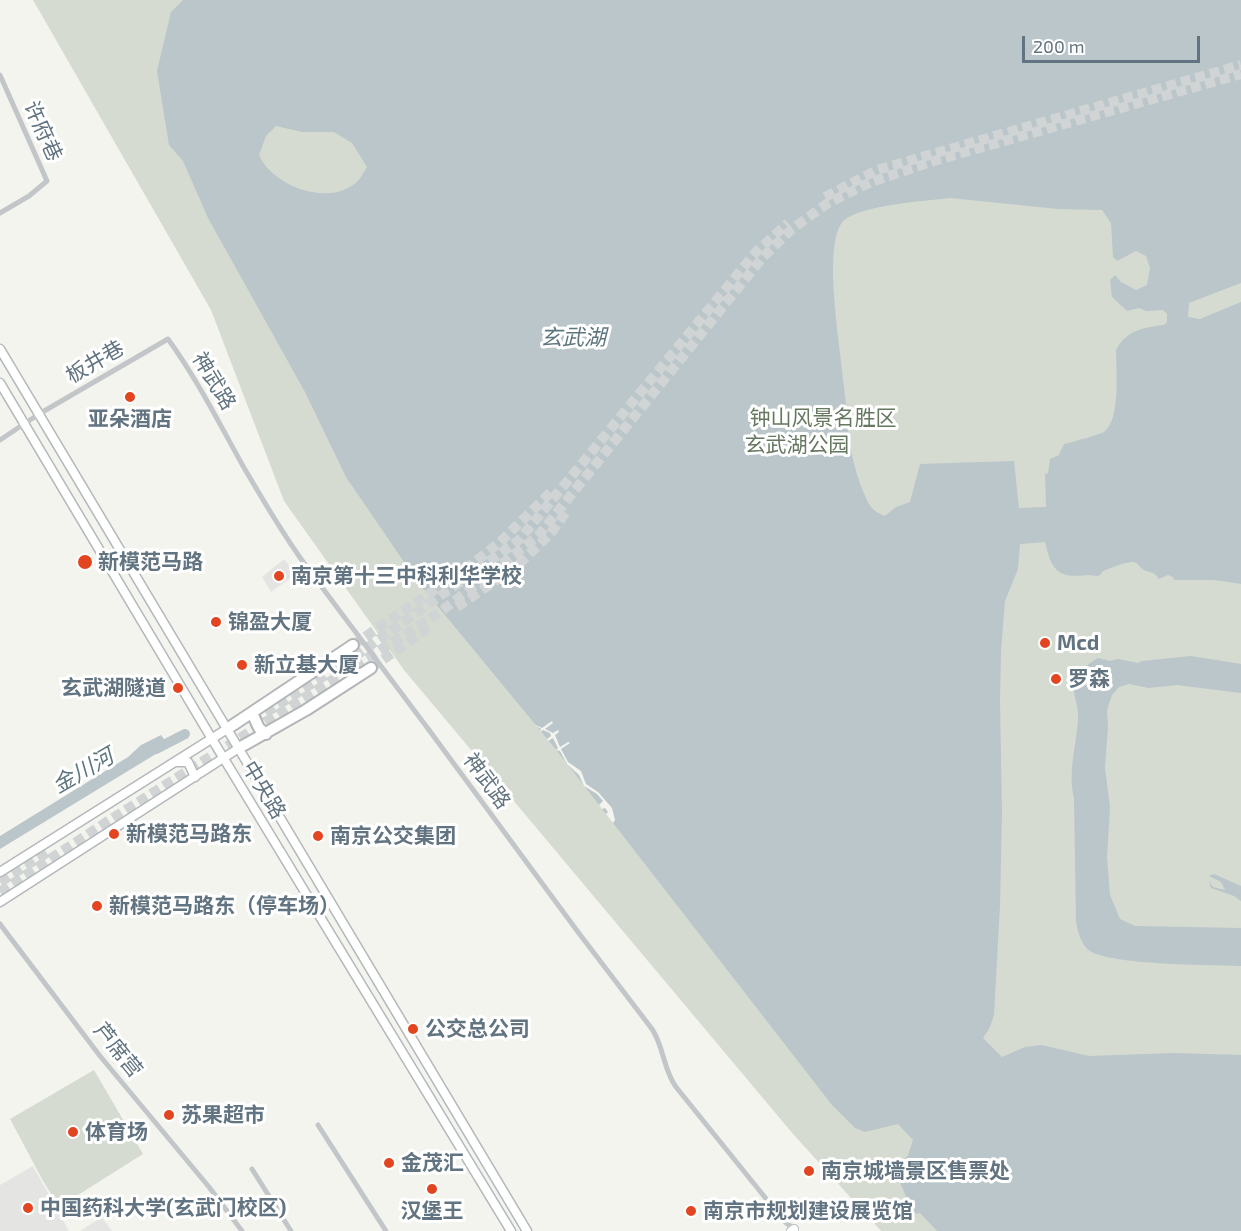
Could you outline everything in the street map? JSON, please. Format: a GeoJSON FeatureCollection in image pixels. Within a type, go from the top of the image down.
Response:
{"type":"FeatureCollection","features":[{"type":"Feature","properties":{"kind":"highway"},"geometry":{"type":"LineString","coordinates":[[227,729],[354,645]]}},
{"type":"Feature","properties":{"kind":"highway"},"geometry":{"type":"LineString","coordinates":[[239,748],[266,734],[371,668]]}},
{"type":"Feature","properties":{"kind":"highway"},"geometry":{"type":"LineString","coordinates":[[252,713],[259,728],[266,734]]}},
{"type":"Feature","properties":{"kind":"main road","name":"中央路"},"geometry":{"type":"LineString","coordinates":[[0,349],[527,1231]]}},
{"type":"Feature","properties":{"kind":"main road","name":"中央路"},"geometry":{"type":"LineString","coordinates":[[0,383],[512,1231]]}},
{"type":"Feature","properties":{"kind":"main road"},"geometry":{"type":"LineString","coordinates":[[0,872],[178,762],[227,729]]}},
{"type":"Feature","properties":{"kind":"main road"},"geometry":{"type":"LineString","coordinates":[[0,902],[239,748]]}},
{"type":"Feature","properties":{"kind":"main road"},"geometry":{"type":"LineString","coordinates":[[178,762],[188,762],[195,777]]}},
{"type":"Feature","properties":{"kind":"street","name":"许府巷"},"geometry":{"type":"LineString","coordinates":[[0,75],[47,181],[0,213]]}},
{"type":"Feature","properties":{"kind":"street","name":"板井巷"},"geometry":{"type":"LineString","coordinates":[[0,440],[39,414],[168,339]]}},
{"type":"Feature","properties":{"kind":"street","name":"神武路"},"geometry":{"type":"LineString","coordinates":[[168,339],[187,365],[243,466],[298,556],[652,1029],[660,1044],[667,1073],[676,1087],[783,1221],[794,1230]]}},
{"type":"Feature","properties":{"kind":"street","name":"芦席营"},"geometry":{"type":"LineString","coordinates":[[0,924],[100,1056],[242,1231]]}},
{"type":"Feature","properties":{"kind":"street"},"geometry":{"type":"LineString","coordinates":[[318,1125],[386,1231]]}},
{"type":"Feature","properties":{"kind":"street"},"geometry":{"type":"LineString","coordinates":[[252,1169],[291,1231]]}},
{"type":"Feature","properties":{"kind":"shaded area","name":"南京第十三中科利华学校"},"geometry":{"type":"Polygon","coordinates":[[[284,559],[296,574],[271,592],[262,577],[284,559]]]}},
{"type":"Feature","properties":{"kind":"shaded area","name":"中国药科大学(玄武门校区)"},"geometry":{"type":"Polygon","coordinates":[[[33,1166],[69,1231],[0,1231],[0,1185],[33,1166]]]}},
{"type":"Feature","properties":{"kind":"shaded area"},"geometry":{"type":"Polygon","coordinates":[[[102,1217],[112,1231],[80,1231],[102,1217]]]}},
{"type":"Feature","properties":{"kind":"green space","name":"玄武湖"},"geometry":{"type":"Polygon","coordinates":[[[33,0],[1241,0],[1241,1231],[881,1231],[793,1134],[404,670],[284,501],[211,310],[33,0]]]}},
{"type":"Feature","properties":{"kind":"green space","name":"体育场"},"geometry":{"type":"Polygon","coordinates":[[[94,1070],[143,1154],[59,1207],[10,1119],[94,1070]]]}},
{"type":"Feature","properties":{"kind":"water","name":"玄武湖"},"geometry":{"type":"Polygon","coordinates":[[[183,0],[1241,0],[1241,283],[1189,303],[1188,317],[1200,319],[1241,302],[1241,584],[1215,580],[1174,580],[1168,575],[1159,579],[1133,562],[1112,567],[1099,576],[1071,576],[1059,572],[1054,567],[1045,542],[1020,544],[1018,569],[1005,601],[1001,651],[1000,905],[994,1015],[983,1038],[1002,1057],[1025,1047],[1042,1045],[1089,1056],[1174,1053],[1241,1055],[1241,1231],[937,1231],[920,1213],[913,1214],[900,1182],[899,1166],[908,1155],[913,1140],[898,1124],[865,1132],[855,1128],[832,1105],[558,752],[417,581],[346,477],[305,392],[208,218],[183,161],[169,145],[157,71],[171,12],[183,0]],[[276,126],[266,136],[259,155],[264,164],[279,178],[299,189],[321,193],[336,192],[355,184],[367,167],[352,143],[334,132],[302,132],[276,126]],[[950,198],[891,205],[860,212],[841,224],[836,238],[833,278],[850,447],[858,477],[868,501],[873,509],[885,516],[896,507],[910,502],[920,464],[1014,461],[1019,508],[1046,507],[1045,474],[1048,473],[1050,459],[1059,455],[1064,444],[1102,433],[1109,426],[1115,406],[1116,350],[1120,343],[1136,331],[1164,325],[1167,322],[1167,314],[1163,310],[1146,311],[1139,308],[1127,311],[1112,297],[1110,280],[1115,275],[1121,282],[1136,290],[1147,285],[1150,268],[1146,256],[1136,251],[1117,261],[1113,257],[1111,223],[1102,210],[1058,209],[950,198]]]}},
{"type":"Feature","properties":{"kind":"water"},"geometry":{"type":"Polygon","coordinates":[[[1191,656],[1241,664],[1241,693],[1177,685],[1149,688],[1129,684],[1119,687],[1112,695],[1107,710],[1105,768],[1110,807],[1107,858],[1110,895],[1120,919],[1135,926],[1241,928],[1241,966],[1139,962],[1101,956],[1084,945],[1076,922],[1072,787],[1072,766],[1078,725],[1075,681],[1085,668],[1098,658],[1138,663],[1191,656]]]}},
{"type":"Feature","properties":{"kind":"water"},"geometry":{"type":"Polygon","coordinates":[[[161,735],[169,746],[0,849],[0,836],[128,757],[141,745],[161,735]]]}},
{"type":"Feature","properties":{"kind":"water"},"geometry":{"type":"Polygon","coordinates":[[[1214,874],[1241,886],[1241,901],[1234,896],[1211,888],[1209,881],[1213,887],[1225,890],[1221,882],[1209,876],[1214,874]]]}},
{"type":"Feature","properties":{"kind":"pier"},"geometry":{"type":"Polygon","coordinates":[[[552,721],[553,723],[545,729],[553,733],[558,730],[559,732],[555,735],[560,747],[570,743],[561,749],[568,762],[581,771],[586,784],[598,792],[612,808],[615,820],[613,823],[606,814],[608,812],[605,808],[602,809],[599,805],[603,801],[584,786],[579,775],[567,764],[560,751],[556,750],[558,748],[553,738],[548,741],[550,733],[543,730],[540,732],[541,729],[533,724],[542,728],[552,721]]]}},
{"type":"Feature","properties":{"kind":"waterway","name":"金川河"},"geometry":{"type":"LineString","coordinates":[[156,749],[185,734]]}},
{"type":"Feature","properties":{"kind":"tunnel"},"geometry":{"type":"LineString","coordinates":[[825,197],[877,170],[1241,65]]}},
{"type":"Feature","properties":{"kind":"tunnel"},"geometry":{"type":"LineString","coordinates":[[0,892],[108,821],[439,613],[538,536],[763,257],[792,229],[828,203],[871,182],[937,160],[1241,74]]}},
{"type":"Feature","properties":{"kind":"tunnel"},"geometry":{"type":"LineString","coordinates":[[253,721],[354,657],[519,540],[756,252],[788,223]]}},
{"type":"Feature","properties":{"kind":"tunnel"},"geometry":{"type":"LineString","coordinates":[[353,645],[467,568],[500,542],[552,491]]}},
{"type":"Feature","properties":{"kind":"tunnel"},"geometry":{"type":"LineString","coordinates":[[457,607],[516,567],[551,533],[568,509]]}},
{"type":"Feature","properties":{"kind":"tunnel"},"geometry":{"type":"LineString","coordinates":[[371,668],[432,625]]}},
{"type":"Feature","properties":{"kind":"tunnel"},"geometry":{"type":"LineString","coordinates":[[0,882],[48,852]]}},
{"type":"Feature","properties":{"kind":"place","name":"亚朵酒店"},"geometry":{"type":"Point","coordinates":[130,397]}},
{"type":"Feature","properties":{"kind":"place","name":"新模范马路"},"geometry":{"type":"Point","coordinates":[85,562]}},
{"type":"Feature","properties":{"kind":"place","name":"南京第十三中科利华学校"},"geometry":{"type":"Point","coordinates":[279,576]}},
{"type":"Feature","properties":{"kind":"place","name":"锦盈大厦"},"geometry":{"type":"Point","coordinates":[216,622]}},
{"type":"Feature","properties":{"kind":"place","name":"Mcd"},"geometry":{"type":"Point","coordinates":[1045,643]}},
{"type":"Feature","properties":{"kind":"place","name":"新立基大厦"},"geometry":{"type":"Point","coordinates":[242,665]}},
{"type":"Feature","properties":{"kind":"place","name":"罗森"},"geometry":{"type":"Point","coordinates":[1056,679]}},
{"type":"Feature","properties":{"kind":"place","name":"玄武湖隧道"},"geometry":{"type":"Point","coordinates":[178,688]}},
{"type":"Feature","properties":{"kind":"place","name":"新模范马路东"},"geometry":{"type":"Point","coordinates":[114,834]}},
{"type":"Feature","properties":{"kind":"place","name":"南京公交集团"},"geometry":{"type":"Point","coordinates":[318,836]}},
{"type":"Feature","properties":{"kind":"place","name":"新模范马路东（停车场）"},"geometry":{"type":"Point","coordinates":[97,906]}},
{"type":"Feature","properties":{"kind":"place","name":"公交总公司"},"geometry":{"type":"Point","coordinates":[413,1029]}},
{"type":"Feature","properties":{"kind":"place","name":"苏果超市"},"geometry":{"type":"Point","coordinates":[169,1115]}},
{"type":"Feature","properties":{"kind":"place","name":"体育场"},"geometry":{"type":"Point","coordinates":[73,1132]}},
{"type":"Feature","properties":{"kind":"place","name":"金茂汇"},"geometry":{"type":"Point","coordinates":[389,1163]}},
{"type":"Feature","properties":{"kind":"place","name":"南京城墙景区售票处"},"geometry":{"type":"Point","coordinates":[809,1171]}},
{"type":"Feature","properties":{"kind":"place","name":"汉堡王"},"geometry":{"type":"Point","coordinates":[432,1189]}},
{"type":"Feature","properties":{"kind":"place","name":"中国药科大学(玄武门校区)"},"geometry":{"type":"Point","coordinates":[28,1208]}},
{"type":"Feature","properties":{"kind":"place","name":"南京市规划建设展览馆"},"geometry":{"type":"Point","coordinates":[691,1211]}},
{"type":"Feature","properties":{"kind":"park label","name":"钟山风景名胜区"},"geometry":{"type":"Point","coordinates":[823,418]}},
{"type":"Feature","properties":{"kind":"park label","name":"玄武湖公园"},"geometry":{"type":"Point","coordinates":[797,445]}}]}
